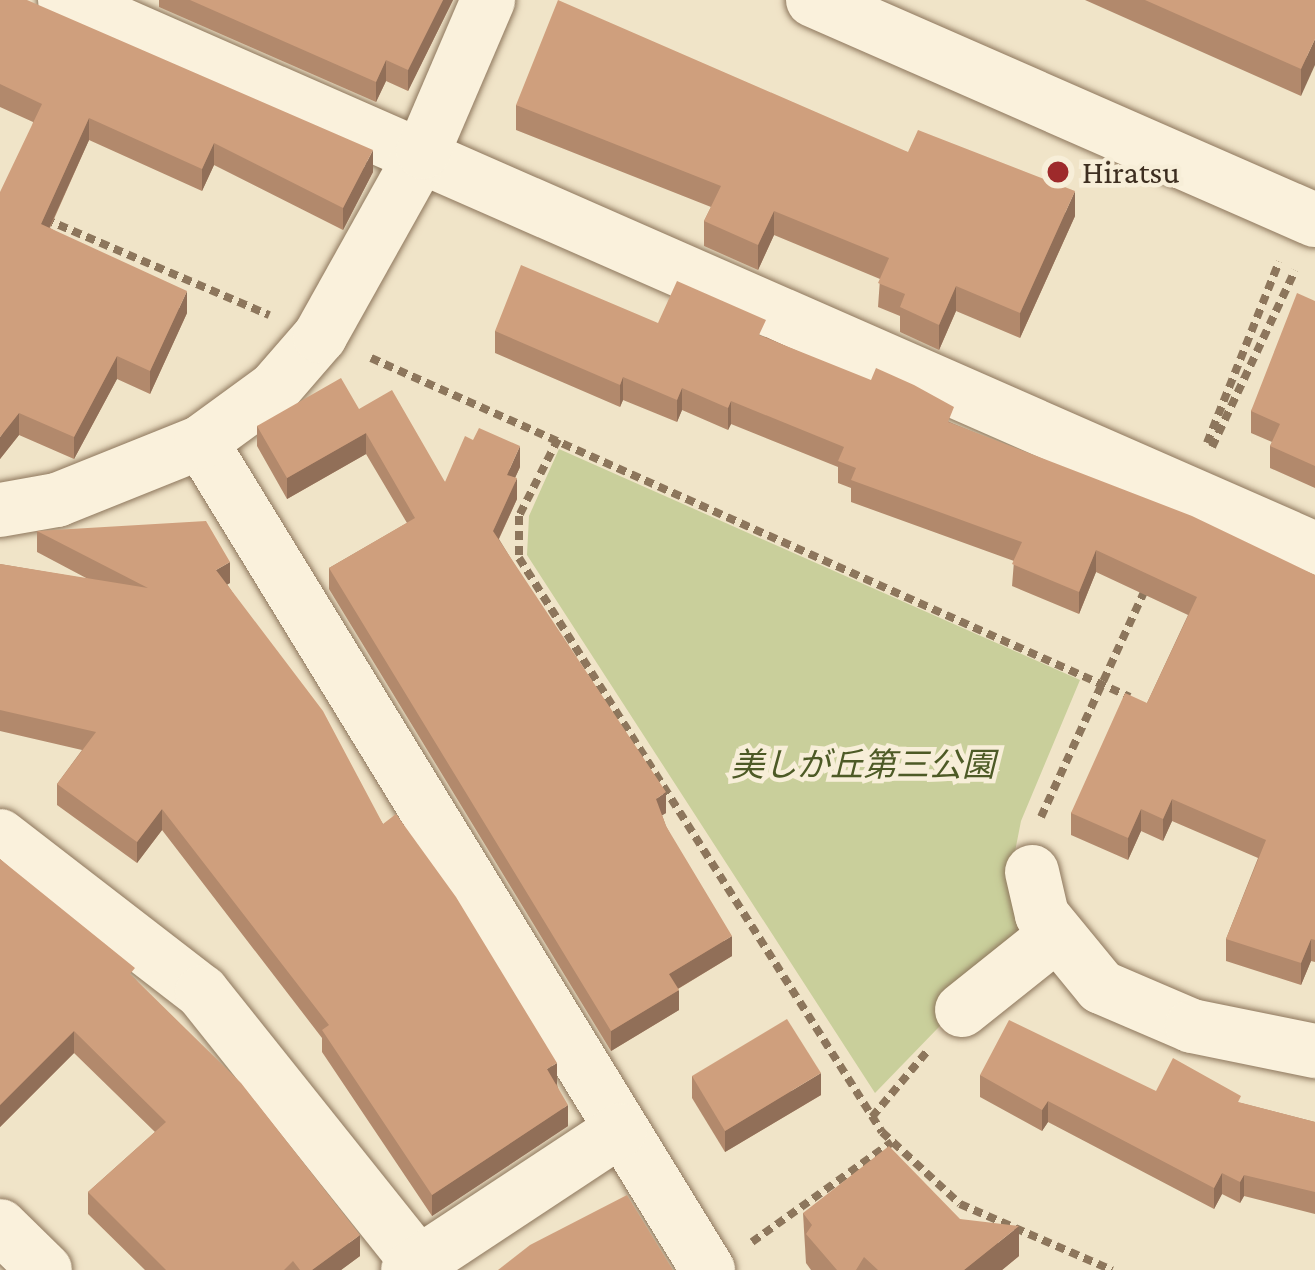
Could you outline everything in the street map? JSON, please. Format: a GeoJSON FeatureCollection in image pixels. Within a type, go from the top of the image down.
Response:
{"type":"FeatureCollection","features":[{"type":"Feature","properties":{"kind":"street"},"geometry":{"type":"LineString","coordinates":[[64,0],[423,152],[1315,549]]}},
{"type":"Feature","properties":{"kind":"street"},"geometry":{"type":"LineString","coordinates":[[0,510],[57,500],[201,442],[275,388],[320,336],[423,152],[488,0]]}},
{"type":"Feature","properties":{"kind":"street"},"geometry":{"type":"LineString","coordinates":[[813,0],[1297,248]]}},
{"type":"Feature","properties":{"kind":"street"},"geometry":{"type":"LineString","coordinates":[[201,442],[620,1130],[720,1264]]}},
{"type":"Feature","properties":{"kind":"street"},"geometry":{"type":"LineString","coordinates":[[0,836],[202,992],[413,1267],[620,1130]]}},
{"type":"Feature","properties":{"kind":"street"},"geometry":{"type":"LineString","coordinates":[[1032,872],[1056,935],[1100,987],[1192,1026],[1315,1052]]}},
{"type":"Feature","properties":{"kind":"street"},"geometry":{"type":"LineString","coordinates":[[962,1010],[1056,935]]}},
{"type":"Feature","properties":{"kind":"street"},"geometry":{"type":"LineString","coordinates":[[0,1226],[45,1270]]}},
{"type":"Feature","properties":{"kind":"path"},"geometry":{"type":"LineString","coordinates":[[21,208],[558,439],[1146,704]]}},
{"type":"Feature","properties":{"kind":"path"},"geometry":{"type":"LineString","coordinates":[[1218,440],[1297,248]]}},
{"type":"Feature","properties":{"kind":"path"},"geometry":{"type":"LineString","coordinates":[[1198,467],[1297,248]]}},
{"type":"Feature","properties":{"kind":"path"},"geometry":{"type":"LineString","coordinates":[[558,439],[519,516],[519,558],[872,1117],[892,1142],[960,1204],[1112,1270]]}},
{"type":"Feature","properties":{"kind":"path"},"geometry":{"type":"LineString","coordinates":[[1032,872],[1037,825],[1151,577]]}},
{"type":"Feature","properties":{"kind":"path"},"geometry":{"type":"LineString","coordinates":[[872,1117],[962,1010]]}},
{"type":"Feature","properties":{"kind":"path"},"geometry":{"type":"LineString","coordinates":[[720,1264],[892,1142]]}},
{"type":"Feature","properties":{"kind":"green space","name":"美しが丘第三公園"},"geometry":{"type":"Polygon","coordinates":[[[559,449],[1080,680],[1021,821],[1011,872],[1030,933],[875,1093],[527,555],[529,516],[559,449]]]}},
{"type":"Feature","properties":{"kind":"building"},"geometry":{"type":"Polygon","coordinates":[[[0,0],[27,0],[373,150],[343,208],[214,143],[202,169],[89,118],[41,224],[187,291],[150,371],[117,356],[74,437],[19,413],[0,437],[0,192],[42,104],[0,84],[0,0]]]}},
{"type":"Feature","properties":{"kind":"building"},"geometry":{"type":"Polygon","coordinates":[[[190,0],[443,0],[408,70],[386,60],[376,82],[190,0]]]}},
{"type":"Feature","properties":{"kind":"building"},"geometry":{"type":"Polygon","coordinates":[[[558,0],[908,152],[918,130],[1075,191],[1020,313],[956,286],[939,325],[900,307],[905,294],[878,283],[889,258],[774,211],[758,245],[704,221],[721,186],[516,105],[558,0]]]}},
{"type":"Feature","properties":{"kind":"building"},"geometry":{"type":"Polygon","coordinates":[[[1145,0],[1315,0],[1315,39],[1301,69],[1145,0]]]}},
{"type":"Feature","properties":{"kind":"building"},"geometry":{"type":"Polygon","coordinates":[[[521,265],[658,323],[677,281],[766,320],[759,335],[871,380],[876,368],[954,407],[948,422],[1192,516],[1315,575],[1315,940],[1311,939],[1301,963],[1226,939],[1266,840],[1172,799],[1163,819],[1141,809],[1128,838],[1071,813],[1125,693],[1147,703],[1197,597],[1096,550],[1079,592],[1012,564],[1022,542],[851,480],[856,468],[838,461],[844,447],[731,401],[728,408],[682,388],[677,400],[623,377],[620,385],[495,331],[521,265]]]}},
{"type":"Feature","properties":{"kind":"building"},"geometry":{"type":"Polygon","coordinates":[[[1297,293],[1315,301],[1315,466],[1270,446],[1280,424],[1251,411],[1297,293]]]}},
{"type":"Feature","properties":{"kind":"building"},"geometry":{"type":"Polygon","coordinates":[[[341,378],[359,409],[392,390],[445,482],[465,436],[473,440],[479,428],[520,446],[507,475],[517,478],[493,531],[666,792],[656,799],[666,826],[732,936],[669,974],[679,990],[611,1031],[329,568],[415,518],[366,433],[287,478],[257,426],[341,378]]]}},
{"type":"Feature","properties":{"kind":"building"},"geometry":{"type":"Polygon","coordinates":[[[206,521],[230,562],[216,570],[323,711],[383,824],[396,814],[456,897],[557,1063],[547,1069],[568,1105],[432,1195],[322,1030],[329,1025],[162,809],[137,842],[57,784],[96,732],[0,710],[0,564],[148,588],[37,531],[206,521]]]}},
{"type":"Feature","properties":{"kind":"building"},"geometry":{"type":"Polygon","coordinates":[[[0,859],[135,968],[130,974],[241,1083],[360,1235],[312,1270],[300,1270],[293,1261],[284,1270],[166,1270],[88,1192],[166,1122],[74,1031],[0,1105],[0,859]]]}},
{"type":"Feature","properties":{"kind":"building"},"geometry":{"type":"Polygon","coordinates":[[[787,1019],[821,1073],[725,1131],[692,1076],[787,1019]]]}},
{"type":"Feature","properties":{"kind":"building"},"geometry":{"type":"Polygon","coordinates":[[[1009,1020],[1156,1091],[1173,1058],[1241,1096],[1238,1102],[1315,1122],[1315,1192],[1244,1175],[1240,1182],[1222,1173],[1214,1188],[1048,1101],[1042,1110],[980,1075],[1009,1020]]]}},
{"type":"Feature","properties":{"kind":"building"},"geometry":{"type":"Polygon","coordinates":[[[889,1146],[960,1219],[1019,1226],[964,1270],[878,1270],[864,1257],[856,1270],[837,1270],[806,1234],[812,1225],[803,1213],[889,1146]]]}},
{"type":"Feature","properties":{"kind":"building"},"geometry":{"type":"Polygon","coordinates":[[[627,1195],[673,1270],[498,1270],[530,1245],[627,1195]]]}},
{"type":"Feature","properties":{"kind":"place","name":"Hiratsu"},"geometry":{"type":"Point","coordinates":[1058,172]}}]}
